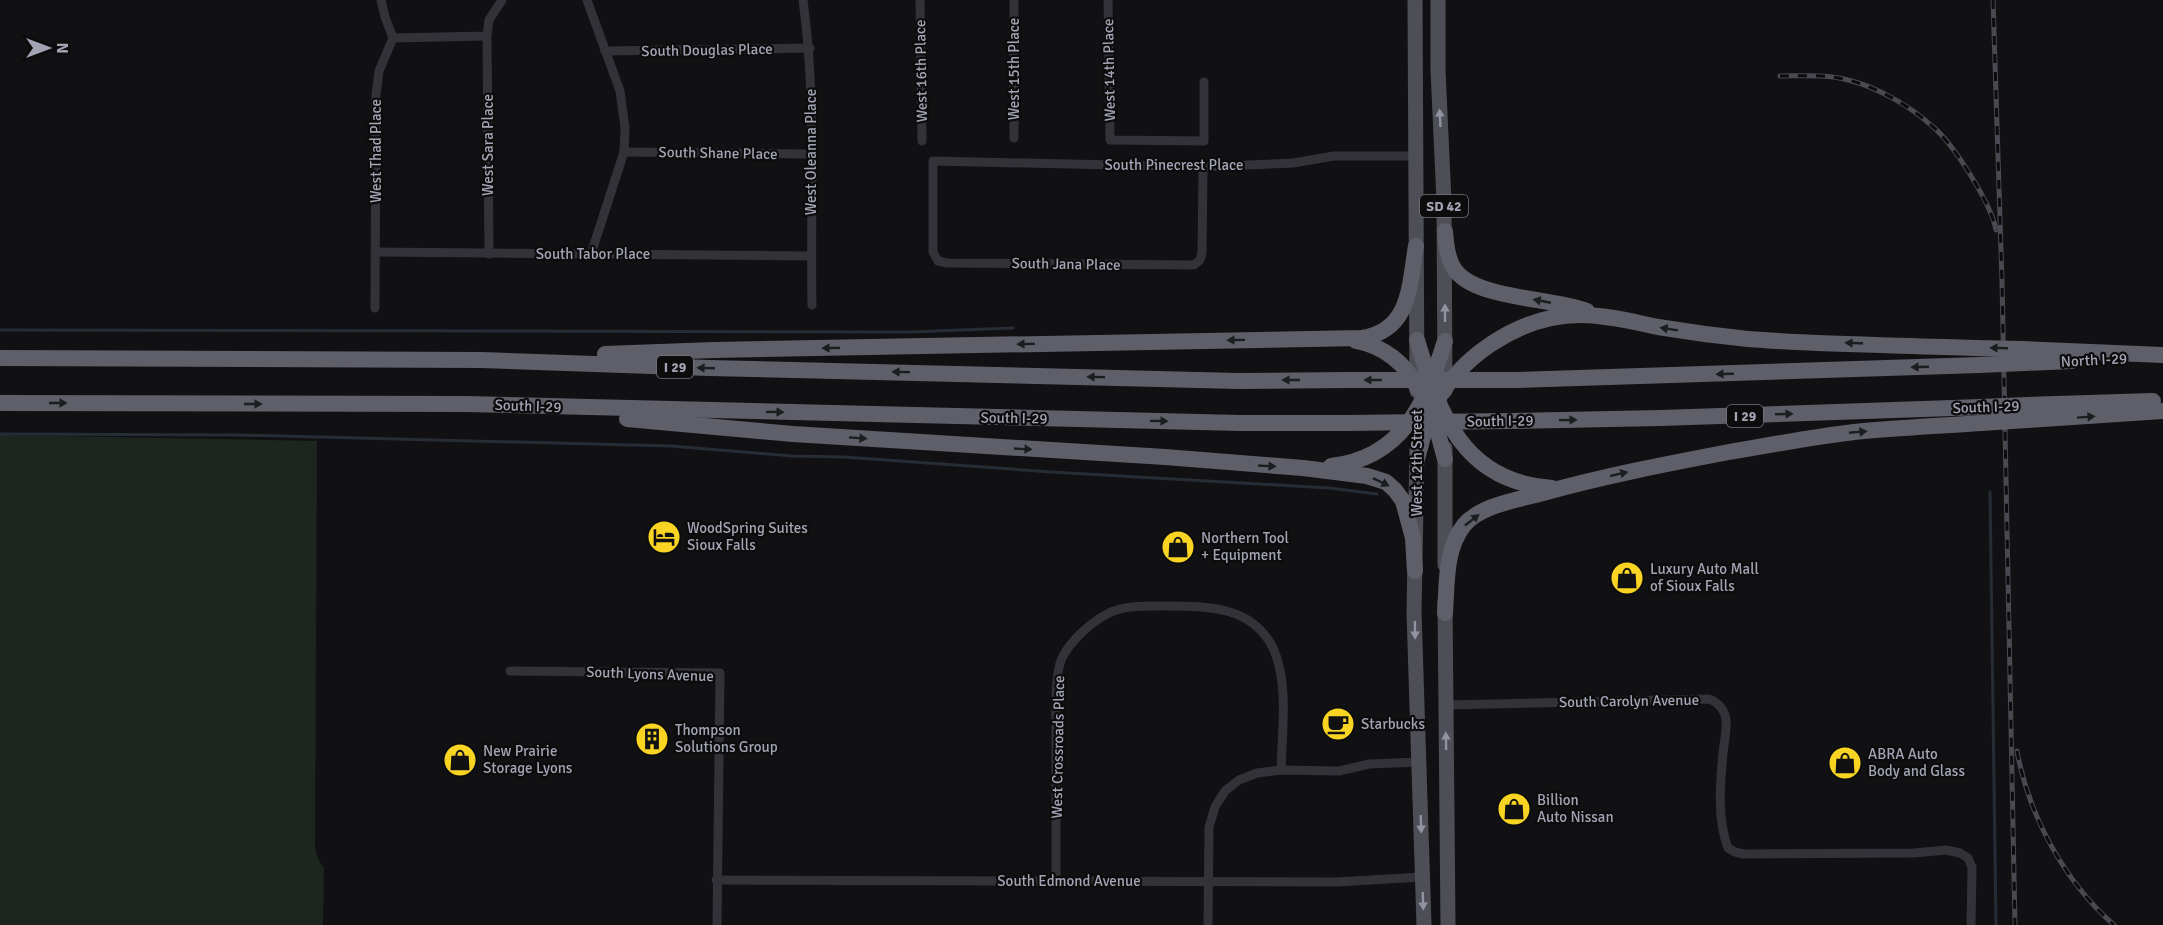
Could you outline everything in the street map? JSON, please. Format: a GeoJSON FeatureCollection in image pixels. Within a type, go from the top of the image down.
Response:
{"type":"FeatureCollection","features":[{"type":"Feature","properties":{"kind":"highway"},"geometry":{"type":"LineString","coordinates":[[1445,231],[1448,252],[1454,268],[1465,281],[1472,285],[1494,292],[1578,308],[1599,316],[1689,332],[1751,339],[1975,348],[2024,356],[2163,356]]}},
{"type":"Feature","properties":{"kind":"highway"},"geometry":{"type":"LineString","coordinates":[[482,360],[714,350],[1337,339],[1373,336],[1390,327],[1403,310],[1416,246]]}},
{"type":"Feature","properties":{"kind":"highway"},"geometry":{"type":"LineString","coordinates":[[1303,468],[1349,463],[1373,454],[1395,438],[1477,355],[1518,329],[1563,317],[1599,316]]}},
{"type":"Feature","properties":{"kind":"highway"},"geometry":{"type":"LineString","coordinates":[[1337,339],[1363,343],[1385,352],[1408,372],[1431,400],[1463,447],[1492,472],[1520,483],[1562,488]]}},
{"type":"Feature","properties":{"kind":"highway"},"geometry":{"type":"LineString","coordinates":[[1417,340],[1444,459]]}},
{"type":"Feature","properties":{"kind":"highway"},"geometry":{"type":"LineString","coordinates":[[1417,459],[1445,341]]}},
{"type":"Feature","properties":{"kind":"highway","name":"I 29"},"geometry":{"type":"LineString","coordinates":[[0,358],[482,360],[732,369],[1238,381],[1515,380],[1979,365],[2024,356]]}},
{"type":"Feature","properties":{"kind":"highway","name":"I 29"},"geometry":{"type":"LineString","coordinates":[[2028,413],[2163,401]]}},
{"type":"Feature","properties":{"kind":"highway","name":"South I-29"},"geometry":{"type":"LineString","coordinates":[[0,403],[465,404],[1205,422],[1344,423],[2028,413]]}},
{"type":"Feature","properties":{"kind":"highway"},"geometry":{"type":"LineString","coordinates":[[465,404],[793,434],[1303,468],[1377,478],[1395,490],[1403,501],[1410,525],[1415,571]]}},
{"type":"Feature","properties":{"kind":"highway"},"geometry":{"type":"LineString","coordinates":[[2028,413],[2163,411]]}},
{"type":"Feature","properties":{"kind":"highway"},"geometry":{"type":"LineString","coordinates":[[1444,613],[1451,549],[1464,524],[1485,511],[1562,488],[1636,470],[1812,438],[1981,415]]}},
{"type":"Feature","properties":{"kind":"main road","name":"SD 42"},"geometry":{"type":"LineString","coordinates":[[1414,0],[1417,340]]}},
{"type":"Feature","properties":{"kind":"main road","name":"SD 42"},"geometry":{"type":"LineString","coordinates":[[1438,0],[1438,70],[1445,231],[1445,341]]}},
{"type":"Feature","properties":{"kind":"main road","name":"West 12th Street"},"geometry":{"type":"LineString","coordinates":[[1417,459],[1414,632],[1424,925]]}},
{"type":"Feature","properties":{"kind":"main road","name":"West 12th Street"},"geometry":{"type":"LineString","coordinates":[[1444,459],[1448,925]]}},
{"type":"Feature","properties":{"kind":"street"},"geometry":{"type":"LineString","coordinates":[[381,0],[393,38],[488,36]]}},
{"type":"Feature","properties":{"kind":"street","name":"West Sara Place"},"geometry":{"type":"LineString","coordinates":[[489,254],[488,36],[489,20],[502,0]]}},
{"type":"Feature","properties":{"kind":"street"},"geometry":{"type":"LineString","coordinates":[[587,0],[615,75],[625,113],[624,152],[591,254]]}},
{"type":"Feature","properties":{"kind":"street","name":"West Oleanna Place"},"geometry":{"type":"LineString","coordinates":[[803,0],[810,48],[812,305]]}},
{"type":"Feature","properties":{"kind":"street","name":"West 16th Place"},"geometry":{"type":"LineString","coordinates":[[920,0],[922,141]]}},
{"type":"Feature","properties":{"kind":"street","name":"West 15th Place"},"geometry":{"type":"LineString","coordinates":[[1014,0],[1014,138]]}},
{"type":"Feature","properties":{"kind":"street","name":"West 14th Place"},"geometry":{"type":"LineString","coordinates":[[1108,0],[1110,140],[1204,141],[1204,82]]}},
{"type":"Feature","properties":{"kind":"street","name":"West Thad Place"},"geometry":{"type":"LineString","coordinates":[[375,308],[376,95],[379,72],[393,38]]}},
{"type":"Feature","properties":{"kind":"street","name":"South Douglas Place"},"geometry":{"type":"LineString","coordinates":[[605,51],[810,48]]}},
{"type":"Feature","properties":{"kind":"street","name":"South Shane Place"},"geometry":{"type":"LineString","coordinates":[[624,152],[812,154]]}},
{"type":"Feature","properties":{"kind":"street","name":"South Pinecrest Place"},"geometry":{"type":"LineString","coordinates":[[933,161],[1203,167],[1293,163],[1334,156],[1416,156]]}},
{"type":"Feature","properties":{"kind":"street","name":"South Jana Place"},"geometry":{"type":"LineString","coordinates":[[933,161],[932,243],[935,257],[947,263],[1194,265],[1200,260],[1202,254],[1203,167]]}},
{"type":"Feature","properties":{"kind":"street","name":"South Tabor Place"},"geometry":{"type":"LineString","coordinates":[[376,252],[811,256]]}},
{"type":"Feature","properties":{"kind":"street","name":"West Crossroads Place"},"geometry":{"type":"LineString","coordinates":[[1056,881],[1056,693],[1061,660],[1092,624],[1112,612],[1134,606],[1220,608],[1243,618],[1262,633],[1272,646],[1282,680],[1281,770]]}},
{"type":"Feature","properties":{"kind":"street","name":"South Lyons Avenue"},"geometry":{"type":"LineString","coordinates":[[510,671],[720,673],[717,925]]}},
{"type":"Feature","properties":{"kind":"street","name":"South Carolyn Avenue"},"geometry":{"type":"LineString","coordinates":[[1446,705],[1709,699],[1722,708],[1726,719],[1722,767],[1722,820],[1728,848],[1744,854],[1914,853],[1946,850],[1960,853],[1968,858],[1972,867],[1971,925]]}},
{"type":"Feature","properties":{"kind":"street"},"geometry":{"type":"LineString","coordinates":[[1208,925],[1209,827],[1215,807],[1225,791],[1239,780],[1257,773],[1281,770],[1339,771],[1369,764],[1419,762]]}},
{"type":"Feature","properties":{"kind":"street","name":"South Edmond Avenue"},"geometry":{"type":"LineString","coordinates":[[716,880],[1337,882],[1422,878]]}},
{"type":"Feature","properties":{"kind":"shaded area"},"geometry":{"type":"Polygon","coordinates":[[[0,435],[317,441],[315,847],[318,859],[324,868],[323,925],[0,925],[0,435]]]}},
{"type":"Feature","properties":{"kind":"waterway"},"geometry":{"type":"LineString","coordinates":[[0,330],[910,332],[1013,328]]}},
{"type":"Feature","properties":{"kind":"waterway"},"geometry":{"type":"LineString","coordinates":[[0,434],[240,435],[671,446],[792,456],[844,457],[1329,488],[1377,494]]}},
{"type":"Feature","properties":{"kind":"waterway"},"geometry":{"type":"LineString","coordinates":[[1990,492],[1996,925]]}},
{"type":"Feature","properties":{"kind":"railway"},"geometry":{"type":"LineString","coordinates":[[1993,0],[2002,281],[2015,925]]}},
{"type":"Feature","properties":{"kind":"railway"},"geometry":{"type":"LineString","coordinates":[[1780,76],[1823,76],[1848,80],[1882,92],[1914,111],[1941,134],[1960,159],[1987,205],[1996,230]]}},
{"type":"Feature","properties":{"kind":"railway"},"geometry":{"type":"LineString","coordinates":[[2017,751],[2030,799],[2051,846],[2079,888],[2114,925]]}},
{"type":"Feature","properties":{"kind":"place","name":"WoodSpring Suites Sioux Falls"},"geometry":{"type":"Point","coordinates":[664,537]}},
{"type":"Feature","properties":{"kind":"place","name":"Northern Tool + Equipment"},"geometry":{"type":"Point","coordinates":[1178,547]}},
{"type":"Feature","properties":{"kind":"place","name":"Luxury Auto Mall of Sioux Falls"},"geometry":{"type":"Point","coordinates":[1627,578]}},
{"type":"Feature","properties":{"kind":"place","name":"Starbucks"},"geometry":{"type":"Point","coordinates":[1338,724]}},
{"type":"Feature","properties":{"kind":"place","name":"Thompson Solutions Group"},"geometry":{"type":"Point","coordinates":[652,739]}},
{"type":"Feature","properties":{"kind":"place","name":"New Prairie Storage Lyons"},"geometry":{"type":"Point","coordinates":[460,760]}},
{"type":"Feature","properties":{"kind":"place","name":"ABRA Auto Body and Glass"},"geometry":{"type":"Point","coordinates":[1845,763]}},
{"type":"Feature","properties":{"kind":"place","name":"Billion Auto Nissan"},"geometry":{"type":"Point","coordinates":[1514,809]}}]}
